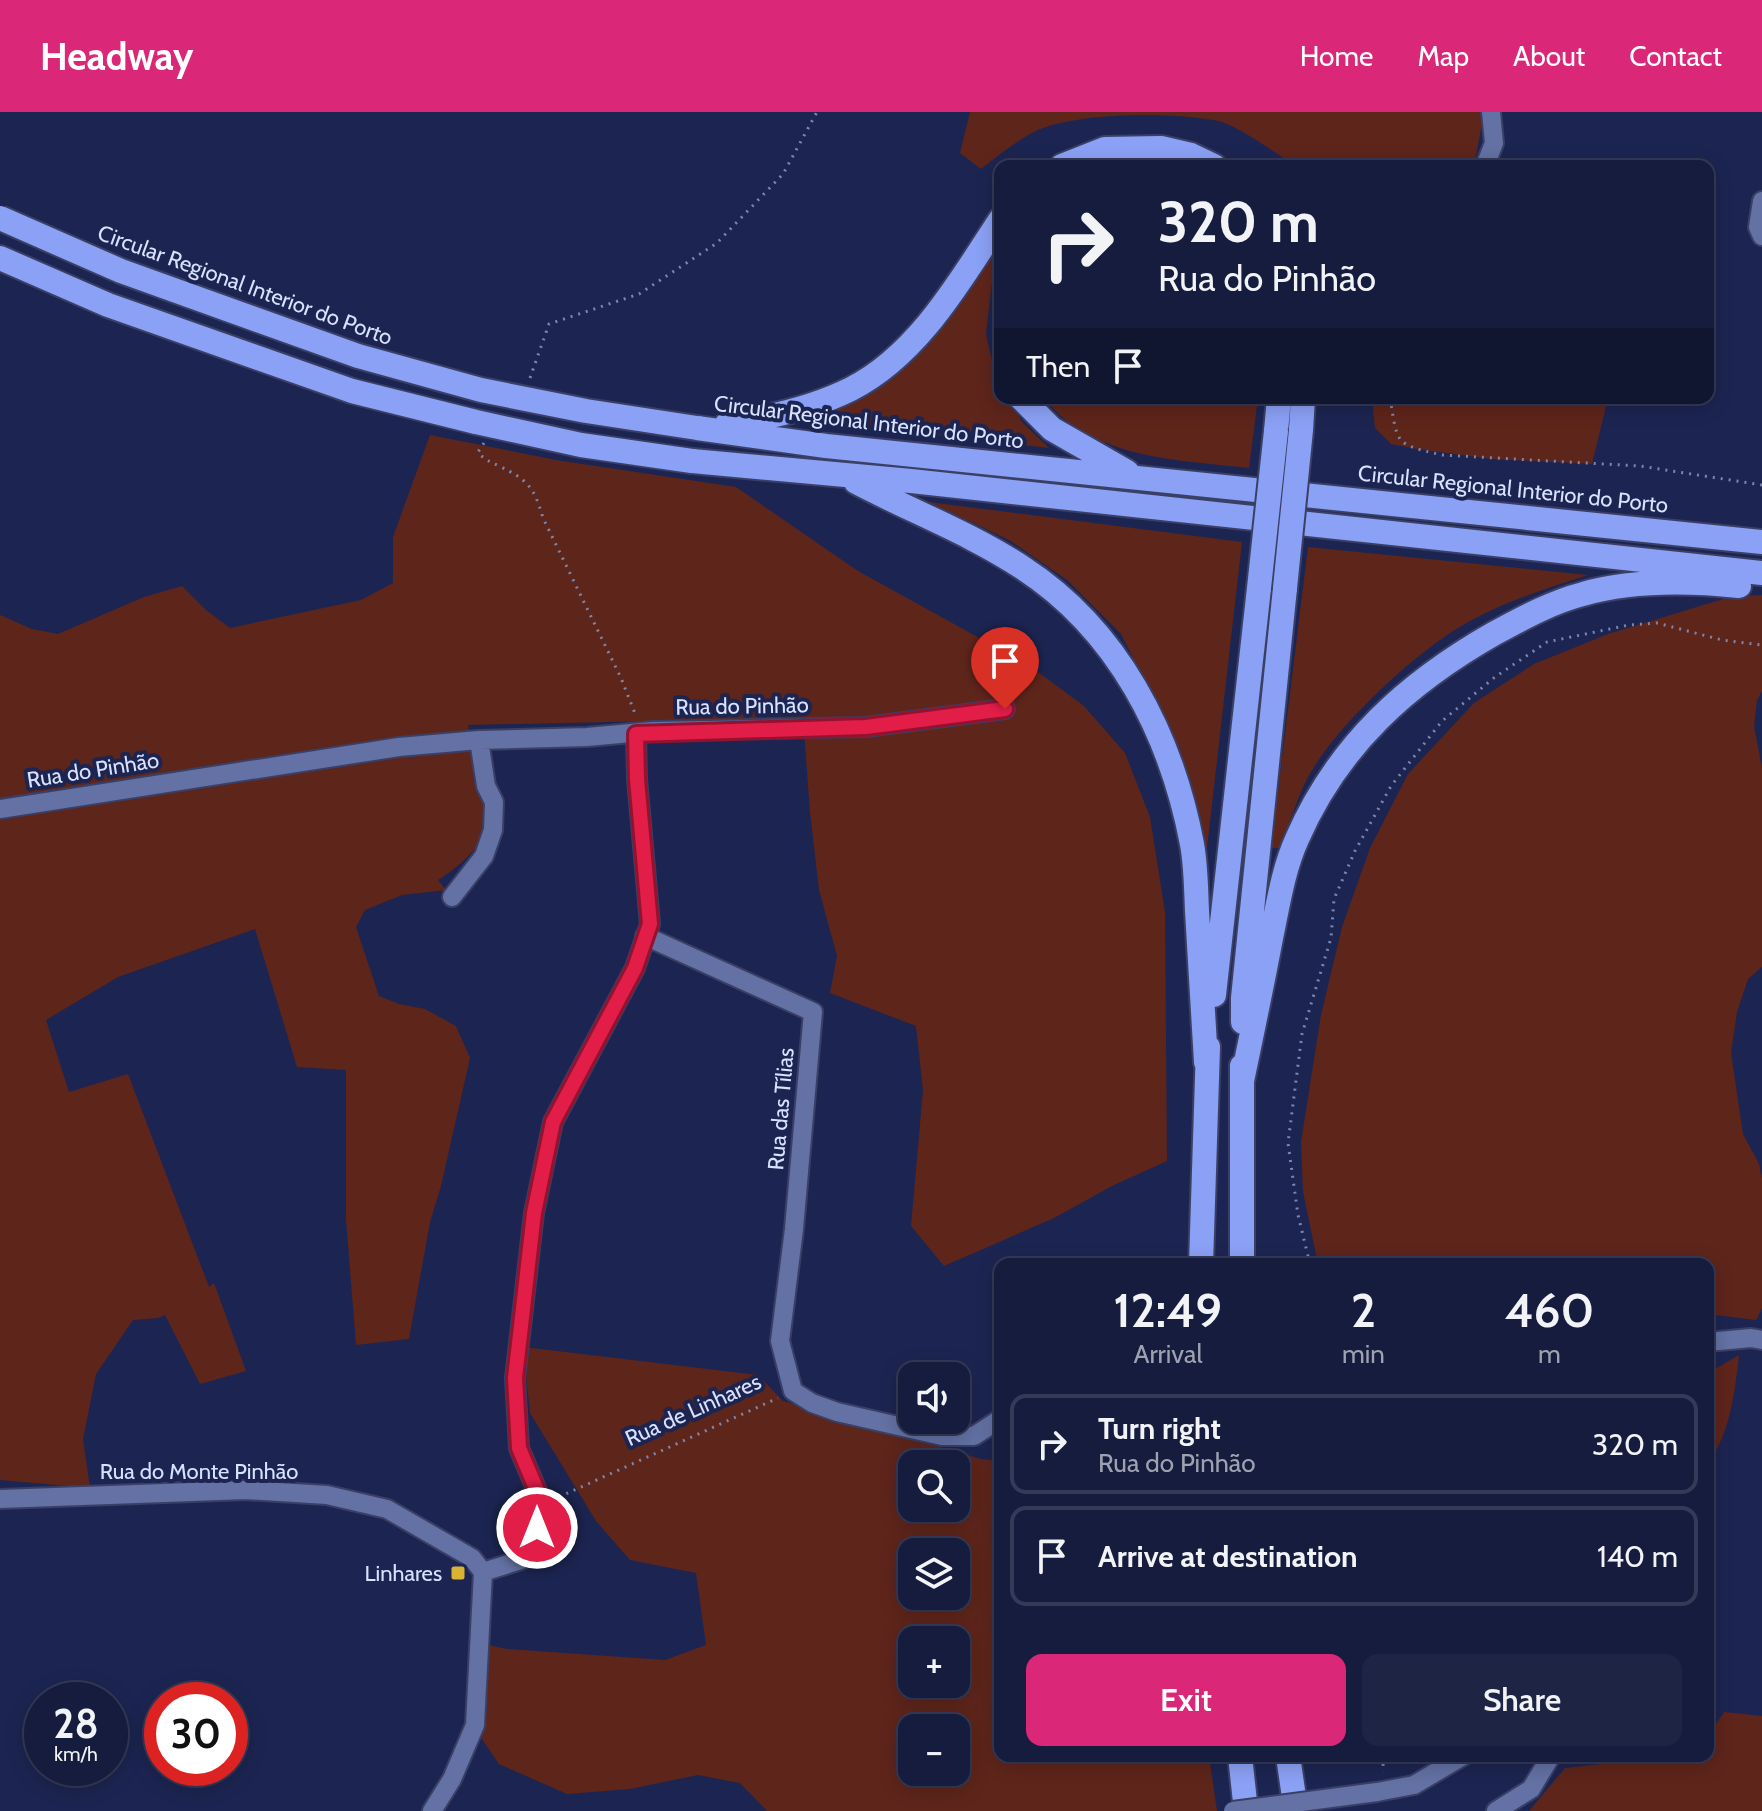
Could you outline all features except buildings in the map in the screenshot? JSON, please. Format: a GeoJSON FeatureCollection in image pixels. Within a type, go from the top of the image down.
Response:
{"type":"FeatureCollection","features":[{"type":"Feature","properties":{"kind":"highway"},"geometry":{"type":"LineString","coordinates":[[1077,160],[1105,149],[1161,148],[1201,160]]}},
{"type":"Feature","properties":{"kind":"highway","name":"Circular Regional Interior do Porto"},"geometry":{"type":"LineString","coordinates":[[0,218],[121,271],[358,356],[481,390],[697,428],[826,446],[1762,542]]}},
{"type":"Feature","properties":{"kind":"highway"},"geometry":{"type":"LineString","coordinates":[[697,428],[765,419],[851,389],[884,367],[913,340],[958,283],[994,229]]}},
{"type":"Feature","properties":{"kind":"highway"},"geometry":{"type":"LineString","coordinates":[[0,258],[108,305],[352,391],[551,438],[692,461],[911,481],[1762,573]]}},
{"type":"Feature","properties":{"kind":"highway"},"geometry":{"type":"LineString","coordinates":[[1027,404],[1052,429],[1136,477]]}},
{"type":"Feature","properties":{"kind":"highway"},"geometry":{"type":"LineString","coordinates":[[1206,1062],[1278,404]]}},
{"type":"Feature","properties":{"kind":"highway"},"geometry":{"type":"LineString","coordinates":[[1242,1258],[1243,998],[1303,404]]}},
{"type":"Feature","properties":{"kind":"highway"},"geometry":{"type":"LineString","coordinates":[[846,477],[980,542],[1026,570],[1071,607],[1109,646],[1154,720],[1176,780],[1193,846],[1206,1062],[1201,1258]]}},
{"type":"Feature","properties":{"kind":"highway"},"geometry":{"type":"LineString","coordinates":[[1242,1081],[1283,881],[1296,841],[1315,802],[1343,759],[1375,720],[1409,690],[1466,650],[1555,603],[1585,593],[1620,587],[1717,584],[1762,588]]}},
{"type":"Feature","properties":{"kind":"highway"},"geometry":{"type":"LineString","coordinates":[[1241,1762],[1246,1811]]}},
{"type":"Feature","properties":{"kind":"highway"},"geometry":{"type":"LineString","coordinates":[[1289,1762],[1296,1811]]}},
{"type":"Feature","properties":{"kind":"street"},"geometry":{"type":"LineString","coordinates":[[1487,160],[1494,143],[1491,112]]}},
{"type":"Feature","properties":{"kind":"street"},"geometry":{"type":"LineString","coordinates":[[1762,201],[1758,227],[1762,236]]}},
{"type":"Feature","properties":{"kind":"street","name":"Rua do Pinhão"},"geometry":{"type":"LineString","coordinates":[[0,809],[399,747],[479,740],[866,727],[1005,709]]}},
{"type":"Feature","properties":{"kind":"street"},"geometry":{"type":"LineString","coordinates":[[432,1811],[452,1779],[475,1725],[483,1572],[521,1560],[537,1528],[543,1505],[519,1448],[515,1378],[534,1213],[553,1122],[635,968],[650,924],[636,734]]}},
{"type":"Feature","properties":{"kind":"street"},"geometry":{"type":"LineString","coordinates":[[452,897],[484,856],[493,830],[494,802],[486,786],[479,740]]}},
{"type":"Feature","properties":{"kind":"street","name":"Rua das Tílias"},"geometry":{"type":"LineString","coordinates":[[645,936],[813,1012],[794,1229],[780,1341],[793,1391]]}},
{"type":"Feature","properties":{"kind":"street"},"geometry":{"type":"LineString","coordinates":[[1714,1341],[1762,1340]]}},
{"type":"Feature","properties":{"kind":"street","name":"Rua de Linhares"},"geometry":{"type":"LineString","coordinates":[[793,1391],[812,1403],[837,1412],[950,1437],[974,1436],[994,1423]]}},
{"type":"Feature","properties":{"kind":"street","name":"Rua do Monte Pinhão"},"geometry":{"type":"LineString","coordinates":[[0,1499],[246,1490],[327,1495],[387,1509],[472,1558],[483,1572]]}},
{"type":"Feature","properties":{"kind":"street"},"geometry":{"type":"LineString","coordinates":[[1233,1811],[1414,1785],[1453,1762]]}},
{"type":"Feature","properties":{"kind":"street"},"geometry":{"type":"LineString","coordinates":[[1496,1811],[1531,1789],[1547,1762]]}},
{"type":"Feature","properties":{"kind":"path"},"geometry":{"type":"LineString","coordinates":[[1391,404],[1400,442],[1442,455],[1640,466],[1762,485]]}},
{"type":"Feature","properties":{"kind":"path"},"geometry":{"type":"LineString","coordinates":[[1309,1258],[1298,1215],[1288,1143],[1302,1034],[1330,945],[1334,899],[1355,851],[1391,786],[1442,721],[1495,677],[1547,642],[1629,625],[1657,623],[1722,640],[1762,645]]}},
{"type":"Feature","properties":{"kind":"path","name":"Rua de Linhares"},"geometry":{"type":"LineString","coordinates":[[543,1505],[793,1391]]}},
{"type":"Feature","properties":{"kind":"shaded area"},"geometry":{"type":"Polygon","coordinates":[[[970,112],[1483,112],[1475,160],[1286,160],[1219,121],[1130,115],[1083,119],[1043,128],[981,169],[960,153],[970,112]]]}},
{"type":"Feature","properties":{"kind":"shaded area"},"geometry":{"type":"Polygon","coordinates":[[[994,243],[994,278],[986,334],[994,370],[994,404],[1012,404],[1022,422],[1049,448],[802,420],[854,395],[994,243]]]}},
{"type":"Feature","properties":{"kind":"shaded area"},"geometry":{"type":"Polygon","coordinates":[[[1050,404],[1257,404],[1249,468],[1138,453],[1086,434],[1050,404]]]}},
{"type":"Feature","properties":{"kind":"shaded area"},"geometry":{"type":"Polygon","coordinates":[[[1373,404],[1607,404],[1592,464],[1492,459],[1417,449],[1391,444],[1375,428],[1373,404]]]}},
{"type":"Feature","properties":{"kind":"shaded area"},"geometry":{"type":"Polygon","coordinates":[[[430,435],[556,460],[736,487],[858,571],[1030,666],[1084,706],[1125,753],[1150,817],[1165,912],[1167,1161],[1112,1186],[1054,1218],[944,1266],[911,1226],[923,1090],[916,1026],[830,993],[837,956],[819,890],[803,718],[468,725],[486,805],[483,838],[466,858],[438,880],[446,890],[402,895],[365,910],[356,927],[379,996],[425,1009],[456,1026],[470,1058],[430,1222],[409,1339],[356,1345],[346,1219],[346,1070],[297,1067],[255,929],[118,977],[46,1020],[69,1092],[128,1074],[209,1287],[214,1283],[246,1371],[200,1384],[165,1315],[133,1320],[96,1374],[83,1439],[90,1488],[0,1480],[0,615],[32,629],[58,634],[144,597],[182,586],[230,628],[361,600],[393,583],[393,537],[430,435]]]}},
{"type":"Feature","properties":{"kind":"shaded area"},"geometry":{"type":"Polygon","coordinates":[[[929,502],[1242,542],[1206,857],[1192,790],[1160,711],[1121,634],[1067,580],[1009,540],[929,502]]]}},
{"type":"Feature","properties":{"kind":"shaded area"},"geometry":{"type":"Polygon","coordinates":[[[1308,547],[1588,575],[1493,609],[1421,654],[1376,694],[1335,738],[1303,787],[1280,848],[1271,848],[1308,547]]]}},
{"type":"Feature","properties":{"kind":"shaded area"},"geometry":{"type":"Polygon","coordinates":[[[1762,595],[1762,691],[1757,700],[1754,726],[1762,768],[1762,967],[1748,979],[1737,1012],[1731,1053],[1743,1134],[1759,1164],[1762,1179],[1762,1308],[1756,1320],[1714,1315],[1714,1258],[1317,1258],[1303,1192],[1301,1142],[1321,1015],[1342,927],[1370,848],[1408,774],[1474,703],[1534,664],[1608,634],[1733,596],[1762,595]]]}},
{"type":"Feature","properties":{"kind":"shaded area"},"geometry":{"type":"Polygon","coordinates":[[[523,1347],[758,1375],[783,1401],[950,1450],[898,1450],[898,1522],[970,1522],[970,1456],[994,1460],[994,1762],[1210,1762],[1217,1811],[767,1811],[740,1783],[698,1775],[630,1789],[567,1794],[499,1764],[480,1736],[478,1643],[507,1649],[665,1660],[706,1645],[696,1573],[630,1560],[596,1521],[530,1413],[523,1347]]]}},
{"type":"Feature","properties":{"kind":"shaded area"},"geometry":{"type":"Polygon","coordinates":[[[1739,1355],[1726,1426],[1714,1454],[1714,1370],[1739,1355]]]}},
{"type":"Feature","properties":{"kind":"shaded area"},"geometry":{"type":"Polygon","coordinates":[[[1724,1712],[1762,1716],[1762,1811],[1529,1811],[1565,1768],[1619,1762],[1714,1762],[1714,1727],[1724,1712]]]}},
{"type":"Feature","properties":{"kind":"place","name":"Linhares"},"geometry":{"type":"Point","coordinates":[458,1573]}},
{"type":"Feature","properties":{"kind":"route"},"geometry":{"type":"LineString","coordinates":[[537,1528],[543,1505],[519,1448],[515,1378],[534,1213],[553,1122],[635,968],[650,924],[636,734],[653,731],[866,727],[1005,709]]}}]}
